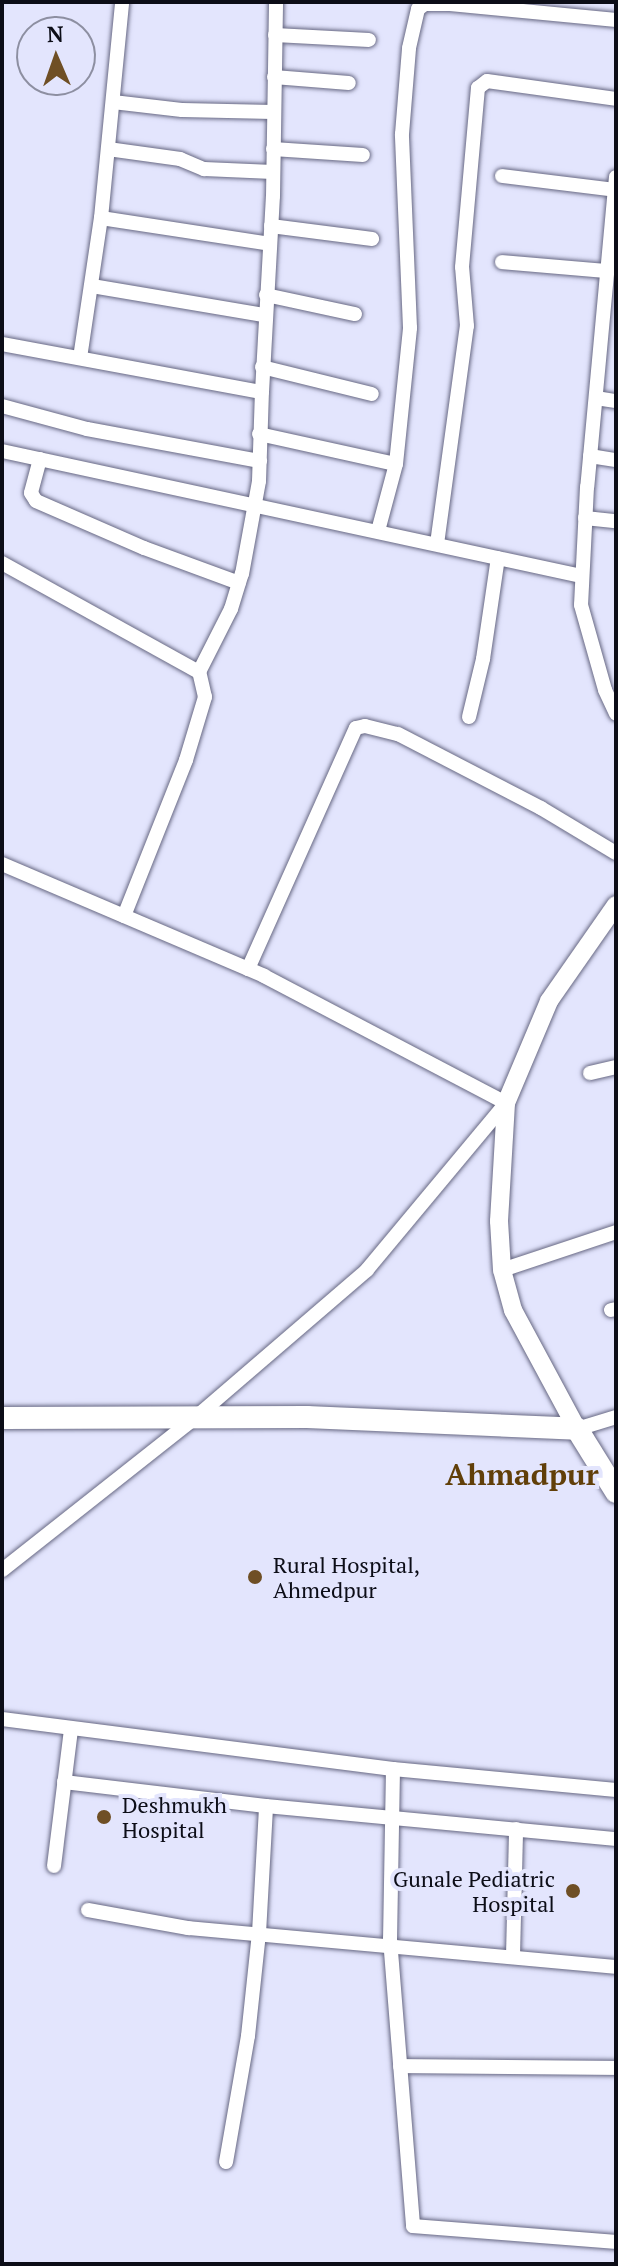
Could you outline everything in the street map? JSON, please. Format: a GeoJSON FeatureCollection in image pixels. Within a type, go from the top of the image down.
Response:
{"type":"FeatureCollection","features":[{"type":"Feature","properties":{"kind":"main road"},"geometry":{"type":"LineString","coordinates":[[616,905],[549,1001],[506,1103],[499,1221],[502,1270],[513,1310],[577,1429],[616,1492]]}},
{"type":"Feature","properties":{"kind":"main road"},"geometry":{"type":"LineString","coordinates":[[2,1418],[307,1417],[577,1429]]}},
{"type":"Feature","properties":{"kind":"street"},"geometry":{"type":"LineString","coordinates":[[80,358],[101,218],[122,2]]}},
{"type":"Feature","properties":{"kind":"street"},"geometry":{"type":"LineString","coordinates":[[124,916],[186,760],[205,697],[199,672],[231,609],[255,504],[260,461],[264,315],[271,226],[276,2]]}},
{"type":"Feature","properties":{"kind":"street"},"geometry":{"type":"LineString","coordinates":[[378,531],[396,464],[410,328],[402,134],[409,48],[418,9],[425,4],[450,4],[616,20]]}},
{"type":"Feature","properties":{"kind":"street"},"geometry":{"type":"LineString","coordinates":[[275,35],[369,40]]}},
{"type":"Feature","properties":{"kind":"street"},"geometry":{"type":"LineString","coordinates":[[274,77],[349,83]]}},
{"type":"Feature","properties":{"kind":"street"},"geometry":{"type":"LineString","coordinates":[[437,544],[467,326],[462,267],[478,88],[487,81],[616,99]]}},
{"type":"Feature","properties":{"kind":"street"},"geometry":{"type":"LineString","coordinates":[[113,102],[182,110],[273,112]]}},
{"type":"Feature","properties":{"kind":"street"},"geometry":{"type":"LineString","coordinates":[[108,149],[180,159],[204,169],[273,172]]}},
{"type":"Feature","properties":{"kind":"street"},"geometry":{"type":"LineString","coordinates":[[273,149],[363,155]]}},
{"type":"Feature","properties":{"kind":"street"},"geometry":{"type":"LineString","coordinates":[[502,176],[616,186],[608,271],[609,337],[596,398],[581,576],[581,605],[587,631],[616,714]]}},
{"type":"Feature","properties":{"kind":"street"},"geometry":{"type":"LineString","coordinates":[[101,218],[270,244]]}},
{"type":"Feature","properties":{"kind":"street"},"geometry":{"type":"LineString","coordinates":[[271,226],[372,239]]}},
{"type":"Feature","properties":{"kind":"street"},"geometry":{"type":"LineString","coordinates":[[502,262],[608,271]]}},
{"type":"Feature","properties":{"kind":"street"},"geometry":{"type":"LineString","coordinates":[[92,286],[264,315]]}},
{"type":"Feature","properties":{"kind":"street"},"geometry":{"type":"LineString","coordinates":[[266,295],[355,314]]}},
{"type":"Feature","properties":{"kind":"street"},"geometry":{"type":"LineString","coordinates":[[2,344],[262,392]]}},
{"type":"Feature","properties":{"kind":"street"},"geometry":{"type":"LineString","coordinates":[[262,367],[372,394]]}},
{"type":"Feature","properties":{"kind":"street"},"geometry":{"type":"LineString","coordinates":[[596,398],[616,401]]}},
{"type":"Feature","properties":{"kind":"street"},"geometry":{"type":"LineString","coordinates":[[2,406],[87,429],[260,461]]}},
{"type":"Feature","properties":{"kind":"street"},"geometry":{"type":"LineString","coordinates":[[259,434],[396,464]]}},
{"type":"Feature","properties":{"kind":"street"},"geometry":{"type":"LineString","coordinates":[[2,451],[581,576]]}},
{"type":"Feature","properties":{"kind":"street"},"geometry":{"type":"LineString","coordinates":[[590,456],[616,460]]}},
{"type":"Feature","properties":{"kind":"street"},"geometry":{"type":"LineString","coordinates":[[40,459],[31,493],[36,501],[144,548],[239,583]]}},
{"type":"Feature","properties":{"kind":"street"},"geometry":{"type":"LineString","coordinates":[[585,518],[616,521]]}},
{"type":"Feature","properties":{"kind":"street"},"geometry":{"type":"LineString","coordinates":[[469,717],[483,659],[498,558]]}},
{"type":"Feature","properties":{"kind":"street"},"geometry":{"type":"LineString","coordinates":[[2,563],[199,672]]}},
{"type":"Feature","properties":{"kind":"street"},"geometry":{"type":"LineString","coordinates":[[248,969],[356,728],[365,726],[398,734],[541,808],[616,853]]}},
{"type":"Feature","properties":{"kind":"street"},"geometry":{"type":"LineString","coordinates":[[2,864],[248,969],[506,1103],[367,1270],[196,1417],[2,1570]]}},
{"type":"Feature","properties":{"kind":"street"},"geometry":{"type":"LineString","coordinates":[[590,1073],[616,1067]]}},
{"type":"Feature","properties":{"kind":"street"},"geometry":{"type":"LineString","coordinates":[[502,1270],[616,1232]]}},
{"type":"Feature","properties":{"kind":"street"},"geometry":{"type":"LineString","coordinates":[[577,1429],[616,1417]]}},
{"type":"Feature","properties":{"kind":"street"},"geometry":{"type":"LineString","coordinates":[[2,1719],[393,1769],[616,1790]]}},
{"type":"Feature","properties":{"kind":"street"},"geometry":{"type":"LineString","coordinates":[[54,1866],[71,1729]]}},
{"type":"Feature","properties":{"kind":"street"},"geometry":{"type":"LineString","coordinates":[[393,1769],[390,1943],[413,2226],[616,2242]]}},
{"type":"Feature","properties":{"kind":"street"},"geometry":{"type":"LineString","coordinates":[[64,1782],[266,1806],[392,1815],[616,1839]]}},
{"type":"Feature","properties":{"kind":"street"},"geometry":{"type":"LineString","coordinates":[[226,2162],[248,2036],[259,1933],[266,1806]]}},
{"type":"Feature","properties":{"kind":"street"},"geometry":{"type":"LineString","coordinates":[[513,1956],[516,1829]]}},
{"type":"Feature","properties":{"kind":"street"},"geometry":{"type":"LineString","coordinates":[[88,1910],[188,1928],[390,1943],[616,1967]]}},
{"type":"Feature","properties":{"kind":"street"},"geometry":{"type":"LineString","coordinates":[[400,2066],[616,2068]]}},
{"type":"Feature","properties":{"kind":"place","name":"Rural Hospital, Ahmedpur"},"geometry":{"type":"Point","coordinates":[255,1577]}},
{"type":"Feature","properties":{"kind":"place","name":"Deshmukh Hospital"},"geometry":{"type":"Point","coordinates":[104,1817]}},
{"type":"Feature","properties":{"kind":"place","name":"Gunale Pediatric Hospital"},"geometry":{"type":"Point","coordinates":[573,1891]}},
{"type":"Feature","properties":{"kind":"district","name":"Ahmadpur"},"geometry":{"type":"Point","coordinates":[522,1474]}}]}
